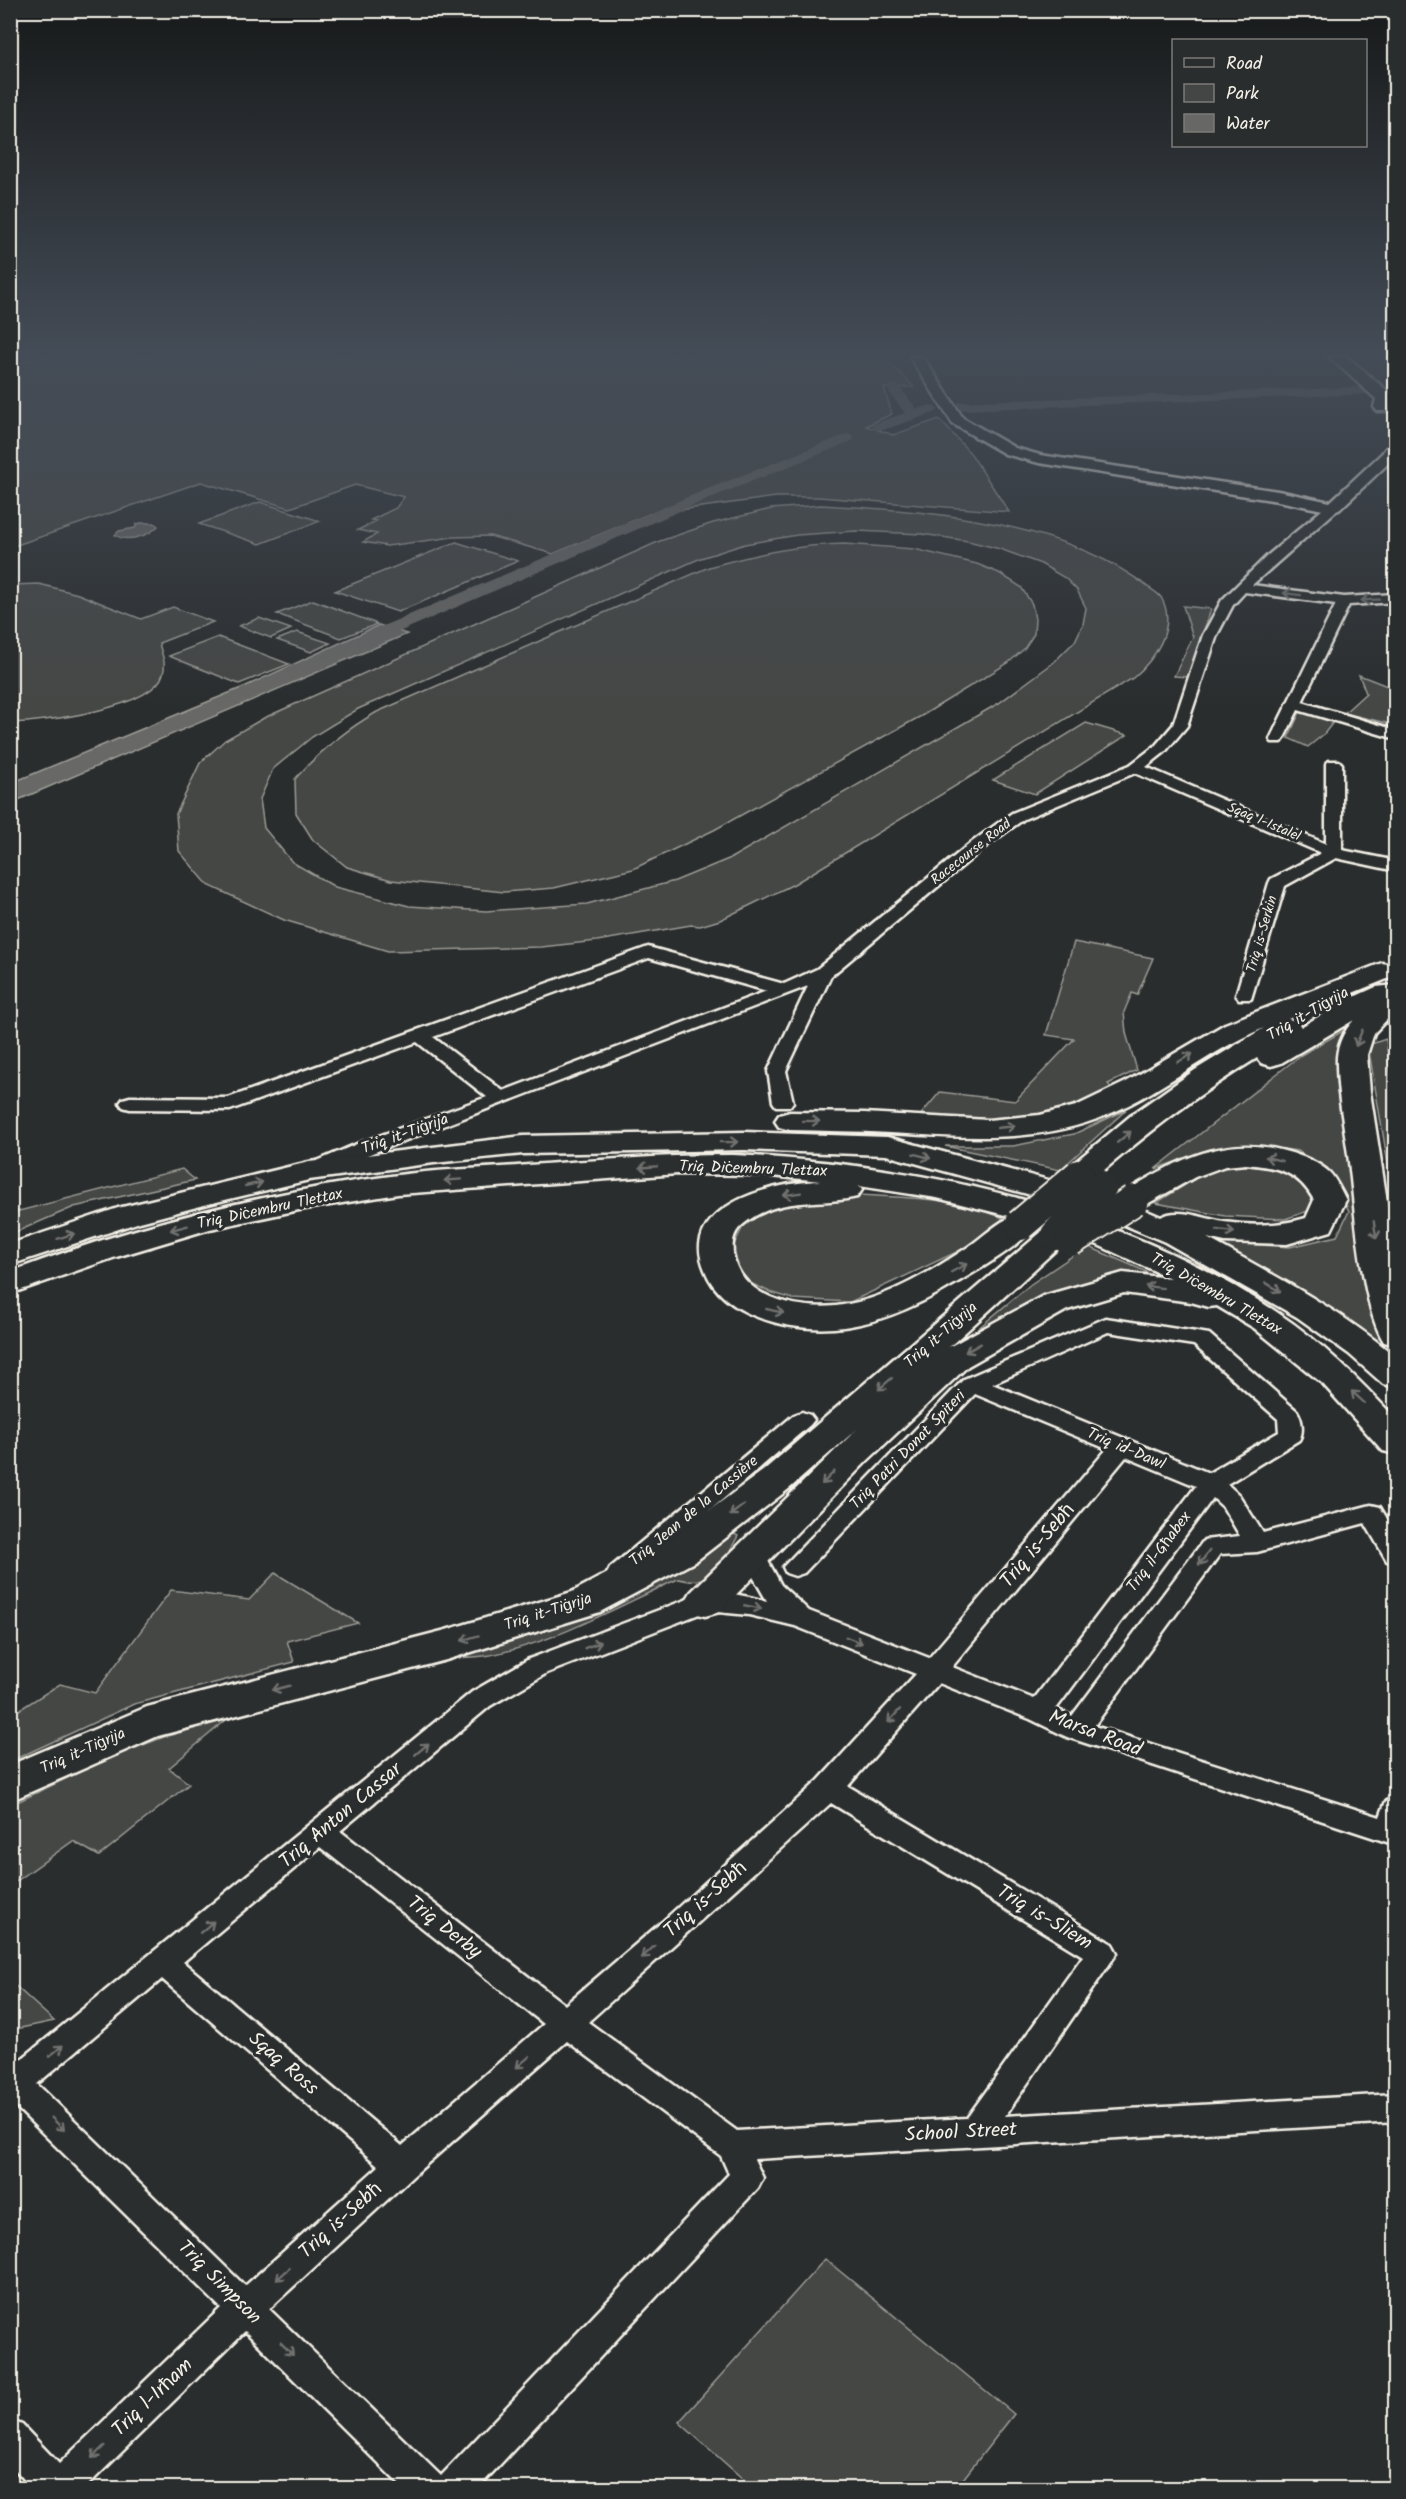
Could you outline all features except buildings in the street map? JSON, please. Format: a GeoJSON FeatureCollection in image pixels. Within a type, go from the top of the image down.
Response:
{"type":"FeatureCollection","features":[{"type":"Feature","properties":{"kind":"highway"},"geometry":{"type":"LineString","coordinates":[[523,1145],[722,1120],[864,1122],[988,1129],[1040,1124],[1086,1113],[1137,1088],[1235,1030],[1392,980]]}},
{"type":"Feature","properties":{"kind":"highway"},"geometry":{"type":"LineString","coordinates":[[1392,980],[1360,1030],[1352,1055],[1355,1092],[1384,1295],[1395,1334]]}},
{"type":"Feature","properties":{"kind":"highway","name":"Triq it-Tiġrija"},"geometry":{"type":"LineString","coordinates":[[10,1784],[147,1722],[446,1645],[586,1602],[682,1551],[777,1479],[997,1286],[1063,1238],[1106,1192],[1145,1119],[1206,1076],[1392,980]]}},
{"type":"Feature","properties":{"kind":"highway","name":"Triq Diċembru Tlettax"},"geometry":{"type":"LineString","coordinates":[[10,1255],[129,1215],[309,1171],[434,1154],[523,1145],[744,1141],[887,1146],[1106,1192],[1177,1235],[1265,1282],[1309,1309],[1361,1346],[1395,1376]]}},
{"type":"Feature","properties":{"kind":"highway"},"geometry":{"type":"LineString","coordinates":[[1019,1216],[978,1257],[925,1286],[866,1311],[835,1317],[796,1316],[765,1309],[747,1301],[720,1272],[714,1246],[724,1226],[741,1212],[787,1194],[897,1190],[1019,1216],[1184,1170],[1221,1157],[1246,1155],[1271,1157],[1295,1164],[1318,1179],[1330,1200],[1320,1224],[1287,1234],[1226,1232],[1106,1192]]}},
{"type":"Feature","properties":{"kind":"highway","name":"Triq Diċembru Tlettax"},"geometry":{"type":"LineString","coordinates":[[10,1284],[61,1264],[139,1239],[215,1219],[305,1199],[400,1184],[685,1164],[758,1166],[838,1172],[903,1182],[1019,1216],[1115,1239],[1180,1269],[1286,1334],[1367,1405],[1395,1442]]}},
{"type":"Feature","properties":{"kind":"highway"},"geometry":{"type":"LineString","coordinates":[[705,1602],[854,1452],[956,1358],[1055,1303],[1123,1283],[1198,1292],[1286,1334]]}},
{"type":"Feature","properties":{"kind":"street"},"geometry":{"type":"LineString","coordinates":[[1133,474],[1333,507]]}},
{"type":"Feature","properties":{"kind":"street","name":"Racecourse Road"},"geometry":{"type":"LineString","coordinates":[[501,1099],[785,990],[823,973],[978,845],[1018,816],[1135,768],[1160,749],[1180,726],[1210,635],[1227,603],[1287,545],[1369,474]]}},
{"type":"Feature","properties":{"kind":"street"},"geometry":{"type":"LineString","coordinates":[[1241,588],[1344,601],[1395,598]]}},
{"type":"Feature","properties":{"kind":"street"},"geometry":{"type":"LineString","coordinates":[[1276,739],[1344,601]]}},
{"type":"Feature","properties":{"kind":"street"},"geometry":{"type":"LineString","coordinates":[[1293,704],[1395,735]]}},
{"type":"Feature","properties":{"kind":"street"},"geometry":{"type":"LineString","coordinates":[[1334,764],[1335,853]]}},
{"type":"Feature","properties":{"kind":"street","name":"Sqaq l-Istalel"},"geometry":{"type":"LineString","coordinates":[[1135,768],[1335,853],[1395,866]]}},
{"type":"Feature","properties":{"kind":"street","name":"Triq is-Serkin"},"geometry":{"type":"LineString","coordinates":[[1245,995],[1277,883],[1335,853]]}},
{"type":"Feature","properties":{"kind":"street"},"geometry":{"type":"LineString","coordinates":[[130,1103],[230,1104],[648,952],[785,990]]}},
{"type":"Feature","properties":{"kind":"street"},"geometry":{"type":"LineString","coordinates":[[783,1102],[777,1071],[823,973]]}},
{"type":"Feature","properties":{"kind":"street"},"geometry":{"type":"LineString","coordinates":[[1395,1014],[1395,1020]]}},
{"type":"Feature","properties":{"kind":"street"},"geometry":{"type":"LineString","coordinates":[[418,1035],[501,1099]]}},
{"type":"Feature","properties":{"kind":"street","name":"Triq it-Tiġrija"},"geometry":{"type":"LineString","coordinates":[[309,1171],[366,1147],[501,1099]]}},
{"type":"Feature","properties":{"kind":"street","name":"Triq Patri Donat Spiteri"},"geometry":{"type":"LineString","coordinates":[[795,1567],[972,1384],[1106,1325],[1201,1340],[1289,1416]]}},
{"type":"Feature","properties":{"kind":"street","name":"Triq id-Dawl"},"geometry":{"type":"LineString","coordinates":[[972,1384],[1210,1483],[1231,1501],[1257,1543]]}},
{"type":"Feature","properties":{"kind":"street","name":"Triq il-Għabex"},"geometry":{"type":"LineString","coordinates":[[1039,1712],[1210,1483],[1291,1435],[1289,1416]]}},
{"type":"Feature","properties":{"kind":"street","name":"Triq Jean de la Cassière"},"geometry":{"type":"LineString","coordinates":[[586,1602],[802,1420]]}},
{"type":"Feature","properties":{"kind":"street","name":"Triq is-Sebħ"},"geometry":{"type":"LineString","coordinates":[[245,2308],[402,2166],[567,2024],[829,1788],[933,1672],[1121,1447]]}},
{"type":"Feature","properties":{"kind":"street"},"geometry":{"type":"LineString","coordinates":[[1076,1730],[1213,1546],[1257,1543],[1371,1512],[1395,1556]]}},
{"type":"Feature","properties":{"kind":"street","name":"Marsa Road"},"geometry":{"type":"LineString","coordinates":[[752,1554],[772,1592],[800,1618]]}},
{"type":"Feature","properties":{"kind":"street","name":"Marsa Road"},"geometry":{"type":"LineString","coordinates":[[705,1602],[750,1606],[800,1618],[1039,1712],[1076,1730],[1393,1825]]}},
{"type":"Feature","properties":{"kind":"street","name":"Triq Anton Cassar"},"geometry":{"type":"LineString","coordinates":[[12,2083],[164,1963],[491,1694],[538,1666],[705,1602]]}},
{"type":"Feature","properties":{"kind":"street","name":"Triq is-Sliem"},"geometry":{"type":"LineString","coordinates":[[829,1788],[1101,1953],[976,2132]]}},
{"type":"Feature","properties":{"kind":"street","name":"Triq Derby"},"geometry":{"type":"LineString","coordinates":[[321,1833],[567,2024]]}},
{"type":"Feature","properties":{"kind":"street","name":"Sqaq Ross"},"geometry":{"type":"LineString","coordinates":[[164,1963],[402,2166]]}},
{"type":"Feature","properties":{"kind":"street"},"geometry":{"type":"LineString","coordinates":[[454,2488],[747,2178],[732,2146],[567,2024]]}},
{"type":"Feature","properties":{"kind":"street","name":"Triq Simpson"},"geometry":{"type":"LineString","coordinates":[[12,2083],[428,2488]]}},
{"type":"Feature","properties":{"kind":"street","name":"School Street"},"geometry":{"type":"LineString","coordinates":[[732,2146],[1395,2108]]}},
{"type":"Feature","properties":{"kind":"street","name":"Triq l-Irħam"},"geometry":{"type":"LineString","coordinates":[[60,2488],[245,2308]]}},
{"type":"Feature","properties":{"kind":"street"},"geometry":{"type":"LineString","coordinates":[[10,2437],[56,2488]]}},
{"type":"Feature","properties":{"kind":"green space"},"geometry":{"type":"Polygon","coordinates":[[[11,474],[984,474],[1009,512],[819,497],[776,497],[649,514],[553,554],[490,536],[453,537],[387,546],[363,542],[377,534],[358,530],[376,521],[371,520],[396,508],[404,497],[355,485],[290,508],[201,482],[11,547],[11,474]]]}},
{"type":"Feature","properties":{"kind":"green space"},"geometry":{"type":"Polygon","coordinates":[[[260,502],[320,521],[260,544],[199,524],[260,502]]]}},
{"type":"Feature","properties":{"kind":"green space"},"geometry":{"type":"Polygon","coordinates":[[[821,505],[918,512],[998,524],[1066,543],[1109,562],[1158,594],[1166,610],[1165,632],[1155,653],[1133,678],[794,884],[720,920],[700,926],[691,925],[597,941],[541,947],[388,951],[284,920],[208,885],[179,851],[176,814],[200,763],[225,740],[264,718],[660,541],[713,523],[771,509],[821,505]],[[856,531],[797,535],[745,544],[701,558],[358,709],[312,737],[273,769],[260,799],[264,828],[292,862],[335,887],[409,906],[486,911],[587,904],[675,881],[731,858],[999,703],[1053,663],[1075,641],[1083,624],[1086,608],[1077,590],[1065,578],[1041,564],[1000,549],[968,541],[922,534],[856,531]]]}},
{"type":"Feature","properties":{"kind":"green space"},"geometry":{"type":"Polygon","coordinates":[[[456,542],[518,561],[398,612],[335,591],[456,542]]]}},
{"type":"Feature","properties":{"kind":"green space"},"geometry":{"type":"Polygon","coordinates":[[[844,544],[914,549],[977,564],[999,573],[1021,587],[1032,604],[1035,619],[1034,634],[1024,649],[1008,663],[923,715],[714,830],[633,869],[554,888],[504,892],[391,880],[347,867],[313,840],[296,813],[295,779],[333,742],[377,712],[709,567],[776,551],[844,544]]]}},
{"type":"Feature","properties":{"kind":"green space"},"geometry":{"type":"Polygon","coordinates":[[[39,584],[78,594],[141,619],[173,607],[213,622],[159,643],[164,662],[163,674],[155,686],[139,696],[119,705],[95,711],[46,720],[11,723],[11,585],[39,584]]]}},
{"type":"Feature","properties":{"kind":"green space"},"geometry":{"type":"Polygon","coordinates":[[[313,600],[377,624],[341,638],[277,614],[313,600]]]}},
{"type":"Feature","properties":{"kind":"green space"},"geometry":{"type":"Polygon","coordinates":[[[1183,606],[1211,609],[1188,677],[1174,676],[1193,637],[1183,606]]]}},
{"type":"Feature","properties":{"kind":"green space"},"geometry":{"type":"Polygon","coordinates":[[[259,618],[291,629],[271,638],[239,626],[259,618]]]}},
{"type":"Feature","properties":{"kind":"green space"},"geometry":{"type":"Polygon","coordinates":[[[297,632],[330,643],[311,652],[277,640],[297,632]]]}},
{"type":"Feature","properties":{"kind":"green space"},"geometry":{"type":"Polygon","coordinates":[[[218,637],[289,664],[239,684],[169,656],[218,637]]]}},
{"type":"Feature","properties":{"kind":"green space"},"geometry":{"type":"Polygon","coordinates":[[[1359,675],[1395,689],[1395,725],[1344,713],[1366,693],[1359,675]]]}},
{"type":"Feature","properties":{"kind":"green space"},"geometry":{"type":"Polygon","coordinates":[[[1301,710],[1375,730],[1376,733],[1334,721],[1324,734],[1308,747],[1288,738],[1301,710]]]}},
{"type":"Feature","properties":{"kind":"green space"},"geometry":{"type":"Polygon","coordinates":[[[1086,723],[1127,735],[1035,794],[993,780],[1086,723]]]}},
{"type":"Feature","properties":{"kind":"green space"},"geometry":{"type":"Polygon","coordinates":[[[1074,942],[1153,958],[1137,995],[1132,993],[1124,1012],[1126,1033],[1137,1070],[1108,1084],[1115,1091],[1037,1114],[989,1121],[918,1118],[940,1092],[1015,1101],[1074,1039],[1046,1035],[1074,942]]]}},
{"type":"Feature","properties":{"kind":"green space"},"geometry":{"type":"Polygon","coordinates":[[[1343,1031],[1336,1076],[1384,1351],[1214,1242],[1290,1247],[1337,1236],[1349,1211],[1330,1173],[1298,1151],[1254,1145],[1210,1150],[1155,1169],[1301,1055],[1343,1031]]]}},
{"type":"Feature","properties":{"kind":"green space"},"geometry":{"type":"Polygon","coordinates":[[[1386,1039],[1395,1097],[1395,1206],[1368,1045],[1386,1039]]]}},
{"type":"Feature","properties":{"kind":"green space"},"geometry":{"type":"Polygon","coordinates":[[[1126,1110],[1060,1170],[945,1146],[1013,1146],[1074,1134],[1126,1110]]]}},
{"type":"Feature","properties":{"kind":"green space"},"geometry":{"type":"Polygon","coordinates":[[[1244,1162],[1275,1163],[1320,1191],[1308,1211],[1285,1219],[1225,1216],[1156,1203],[1204,1173],[1244,1162]]]}},
{"type":"Feature","properties":{"kind":"green space"},"geometry":{"type":"Polygon","coordinates":[[[182,1169],[195,1180],[74,1207],[11,1234],[11,1213],[182,1169]]]}},
{"type":"Feature","properties":{"kind":"green space"},"geometry":{"type":"Polygon","coordinates":[[[859,1195],[951,1202],[1003,1218],[980,1241],[850,1302],[793,1299],[770,1292],[750,1283],[737,1267],[730,1252],[745,1223],[784,1203],[859,1195]]]}},
{"type":"Feature","properties":{"kind":"green space"},"geometry":{"type":"Polygon","coordinates":[[[1087,1246],[1147,1272],[1057,1294],[956,1347],[1031,1284],[1087,1246]]]}},
{"type":"Feature","properties":{"kind":"green space"},"geometry":{"type":"Polygon","coordinates":[[[733,1533],[738,1536],[720,1564],[707,1576],[690,1581],[678,1579],[542,1641],[489,1655],[444,1659],[674,1570],[733,1533]]]}},
{"type":"Feature","properties":{"kind":"green space"},"geometry":{"type":"Polygon","coordinates":[[[275,1573],[358,1623],[287,1641],[294,1662],[134,1704],[11,1761],[11,1715],[60,1684],[95,1693],[171,1590],[249,1600],[275,1573]]]}},
{"type":"Feature","properties":{"kind":"green space"},"geometry":{"type":"Polygon","coordinates":[[[226,1720],[169,1768],[189,1784],[99,1856],[73,1841],[11,1885],[11,1805],[109,1758],[164,1737],[226,1720]]]}},
{"type":"Feature","properties":{"kind":"green space"},"geometry":{"type":"Polygon","coordinates":[[[11,1982],[54,2021],[11,2030],[11,1982]]]}},
{"type":"Feature","properties":{"kind":"green space"},"geometry":{"type":"Polygon","coordinates":[[[825,2259],[1014,2414],[956,2488],[753,2488],[679,2422],[825,2259]]]}},
{"type":"Feature","properties":{"kind":"water"},"geometry":{"type":"Polygon","coordinates":[[[141,523],[154,523],[158,526],[138,537],[126,538],[115,535],[119,531],[135,528],[141,523]]]}},
{"type":"Feature","properties":{"kind":"water"},"geometry":{"type":"Polygon","coordinates":[[[379,625],[407,634],[11,803],[11,783],[246,686],[379,625]]]}},
{"type":"Feature","properties":{"kind":"waterway"},"geometry":{"type":"LineString","coordinates":[[358,643],[758,474]]}}]}
